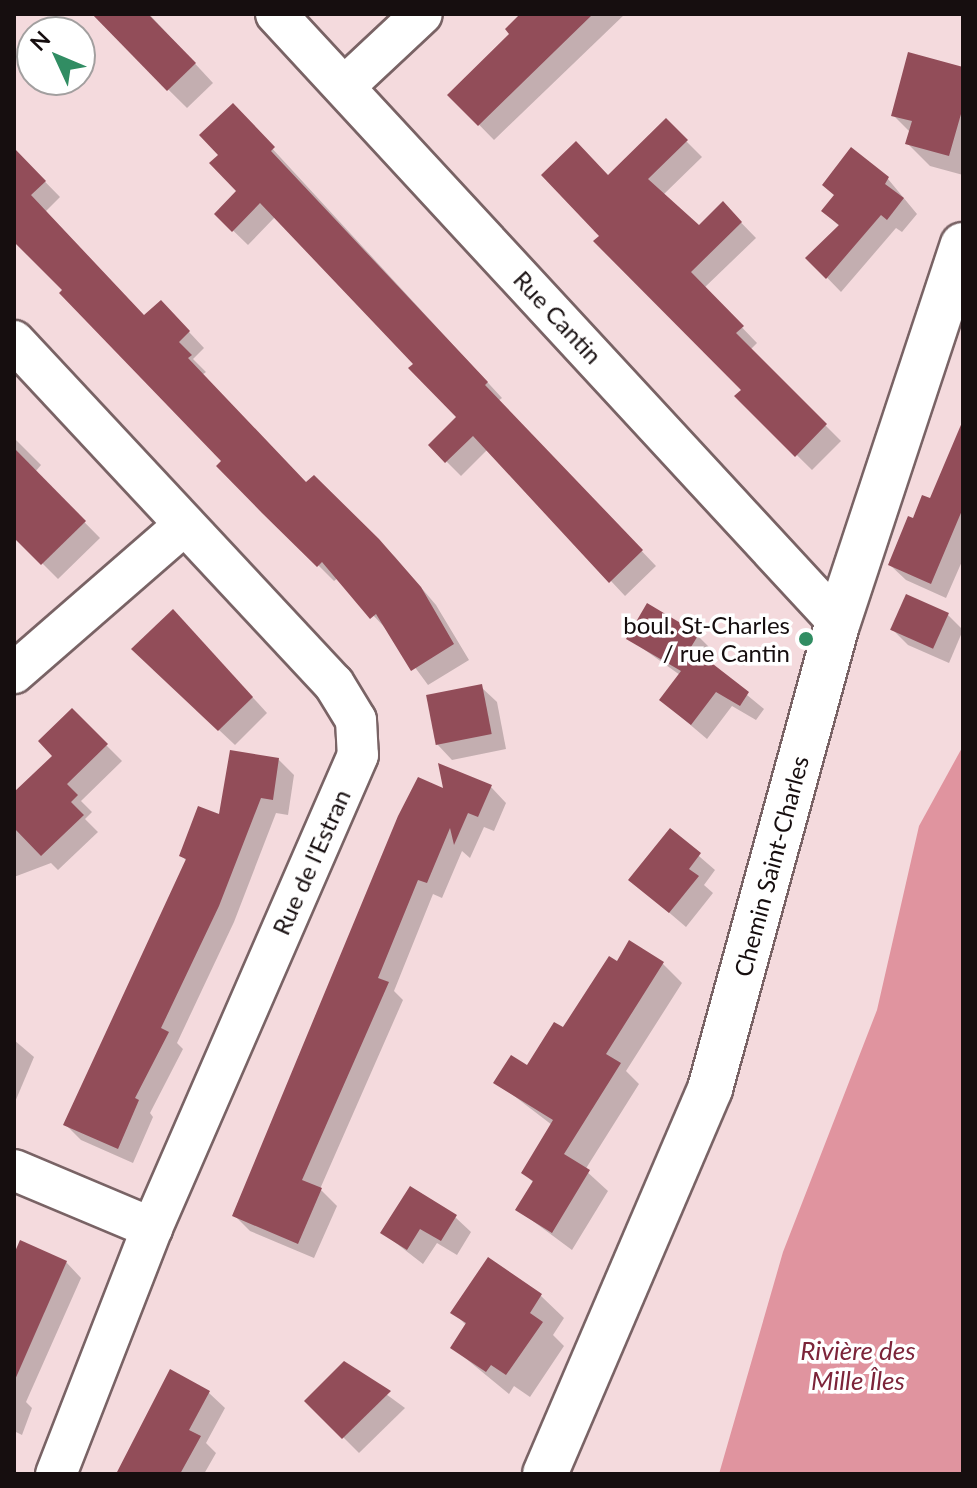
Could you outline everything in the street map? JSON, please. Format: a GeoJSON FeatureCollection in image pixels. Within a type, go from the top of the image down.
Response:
{"type":"FeatureCollection","features":[{"type":"Feature","properties":{"kind":"main road","name":"Chemin Saint-Charles"},"geometry":{"type":"LineString","coordinates":[[545,1474],[710,1089],[838,622],[963,245]]}},
{"type":"Feature","properties":{"kind":"street","name":"Rue Cantin"},"geometry":{"type":"LineString","coordinates":[[276,14],[838,622]]}},
{"type":"Feature","properties":{"kind":"street"},"geometry":{"type":"LineString","coordinates":[[345,86],[422,14]]}},
{"type":"Feature","properties":{"kind":"street","name":"Rue de l'Estran"},"geometry":{"type":"LineString","coordinates":[[14,341],[334,684],[356,720],[358,755],[152,1228],[56,1474]]}},
{"type":"Feature","properties":{"kind":"street"},"geometry":{"type":"LineString","coordinates":[[14,673],[184,525]]}},
{"type":"Feature","properties":{"kind":"street"},"geometry":{"type":"LineString","coordinates":[[14,1170],[152,1228]]}},
{"type":"Feature","properties":{"kind":"water","name":"Rivière des Mille Îles"},"geometry":{"type":"Polygon","coordinates":[[[963,746],[963,1474],[719,1474],[783,1252],[877,1010],[919,826],[963,746]]]}},
{"type":"Feature","properties":{"kind":"building"},"geometry":{"type":"Polygon","coordinates":[[[92,14],[148,14],[196,63],[167,91],[92,14]]]}},
{"type":"Feature","properties":{"kind":"building"},"geometry":{"type":"Polygon","coordinates":[[[520,14],[593,14],[478,126],[447,95],[509,34],[505,29],[520,14]]]}},
{"type":"Feature","properties":{"kind":"building"},"geometry":{"type":"Polygon","coordinates":[[[908,52],[963,67],[963,107],[949,156],[905,144],[912,121],[891,116],[908,52]]]}},
{"type":"Feature","properties":{"kind":"building"},"geometry":{"type":"Polygon","coordinates":[[[233,103],[275,147],[271,151],[488,382],[485,385],[643,550],[609,583],[473,436],[445,463],[428,445],[456,417],[408,368],[413,364],[260,203],[232,232],[214,214],[236,191],[209,163],[218,155],[199,135],[233,103]]]}},
{"type":"Feature","properties":{"kind":"building"},"geometry":{"type":"Polygon","coordinates":[[[666,118],[688,140],[648,179],[699,225],[723,201],[742,222],[691,272],[744,326],[736,333],[827,424],[795,457],[734,396],[741,390],[593,241],[599,236],[541,175],[576,141],[608,175],[666,118]]]}},
{"type":"Feature","properties":{"kind":"building"},"geometry":{"type":"Polygon","coordinates":[[[851,147],[889,177],[885,184],[904,198],[887,220],[881,215],[826,279],[805,258],[839,225],[821,211],[834,195],[822,185],[851,147]]]}},
{"type":"Feature","properties":{"kind":"building"},"geometry":{"type":"Polygon","coordinates":[[[14,148],[46,181],[31,195],[144,315],[161,300],[190,331],[179,342],[192,355],[188,358],[306,482],[314,475],[379,539],[421,587],[454,644],[411,671],[376,614],[370,619],[322,562],[317,567],[262,513],[216,466],[221,461],[59,293],[62,290],[14,242],[14,148]]]}},
{"type":"Feature","properties":{"kind":"building"},"geometry":{"type":"Polygon","coordinates":[[[963,420],[963,508],[931,584],[888,565],[908,516],[913,518],[922,495],[930,498],[963,420]]]}},
{"type":"Feature","properties":{"kind":"building"},"geometry":{"type":"Polygon","coordinates":[[[14,448],[86,521],[41,565],[14,538],[14,448]]]}},
{"type":"Feature","properties":{"kind":"building"},"geometry":{"type":"Polygon","coordinates":[[[906,594],[949,613],[933,649],[890,630],[906,594]]]}},
{"type":"Feature","properties":{"kind":"building"},"geometry":{"type":"Polygon","coordinates":[[[647,603],[699,634],[691,647],[749,692],[740,706],[716,692],[691,725],[659,700],[681,671],[626,639],[647,603]]]}},
{"type":"Feature","properties":{"kind":"building"},"geometry":{"type":"Polygon","coordinates":[[[173,609],[253,697],[218,731],[131,649],[173,609]]]}},
{"type":"Feature","properties":{"kind":"building"},"geometry":{"type":"Polygon","coordinates":[[[482,684],[492,734],[436,745],[426,695],[482,684]]]}},
{"type":"Feature","properties":{"kind":"building"},"geometry":{"type":"Polygon","coordinates":[[[72,708],[108,744],[67,784],[78,795],[71,802],[84,815],[41,856],[14,828],[14,792],[52,756],[38,741],[72,708]]]}},
{"type":"Feature","properties":{"kind":"building"},"geometry":{"type":"Polygon","coordinates":[[[230,750],[279,758],[273,800],[261,798],[219,906],[161,1028],[169,1032],[135,1098],[139,1100],[118,1149],[63,1125],[186,859],[179,856],[198,806],[219,814],[230,750]]]}},
{"type":"Feature","properties":{"kind":"building"},"geometry":{"type":"Polygon","coordinates":[[[438,763],[492,785],[478,817],[468,813],[454,845],[450,828],[427,883],[418,880],[378,978],[389,982],[302,1180],[322,1188],[298,1244],[232,1216],[398,816],[418,777],[443,788],[438,763]]]}},
{"type":"Feature","properties":{"kind":"building"},"geometry":{"type":"Polygon","coordinates":[[[670,828],[701,853],[689,869],[699,876],[669,913],[628,880],[670,828]]]}},
{"type":"Feature","properties":{"kind":"building"},"geometry":{"type":"Polygon","coordinates":[[[629,940],[664,962],[606,1054],[621,1063],[564,1154],[590,1170],[552,1233],[515,1210],[533,1181],[521,1173],[553,1120],[493,1083],[511,1055],[527,1065],[554,1022],[563,1027],[609,956],[617,961],[629,940]]]}},
{"type":"Feature","properties":{"kind":"building"},"geometry":{"type":"Polygon","coordinates":[[[410,1186],[457,1215],[441,1241],[420,1229],[407,1250],[380,1233],[410,1186]]]}},
{"type":"Feature","properties":{"kind":"building"},"geometry":{"type":"Polygon","coordinates":[[[20,1240],[67,1261],[14,1382],[14,1254],[20,1240]]]}},
{"type":"Feature","properties":{"kind":"building"},"geometry":{"type":"Polygon","coordinates":[[[488,1257],[542,1294],[530,1313],[543,1322],[506,1375],[491,1365],[486,1372],[450,1348],[466,1323],[450,1313],[488,1257]]]}},
{"type":"Feature","properties":{"kind":"building"},"geometry":{"type":"Polygon","coordinates":[[[344,1361],[391,1391],[342,1439],[304,1401],[344,1361]]]}},
{"type":"Feature","properties":{"kind":"building"},"geometry":{"type":"Polygon","coordinates":[[[170,1369],[210,1391],[189,1430],[201,1436],[180,1474],[116,1474],[170,1369]]]}},
{"type":"Feature","properties":{"kind":"place","name":"boul. St-Charles / rue Cantin"},"geometry":{"type":"Point","coordinates":[806,639]}}]}
